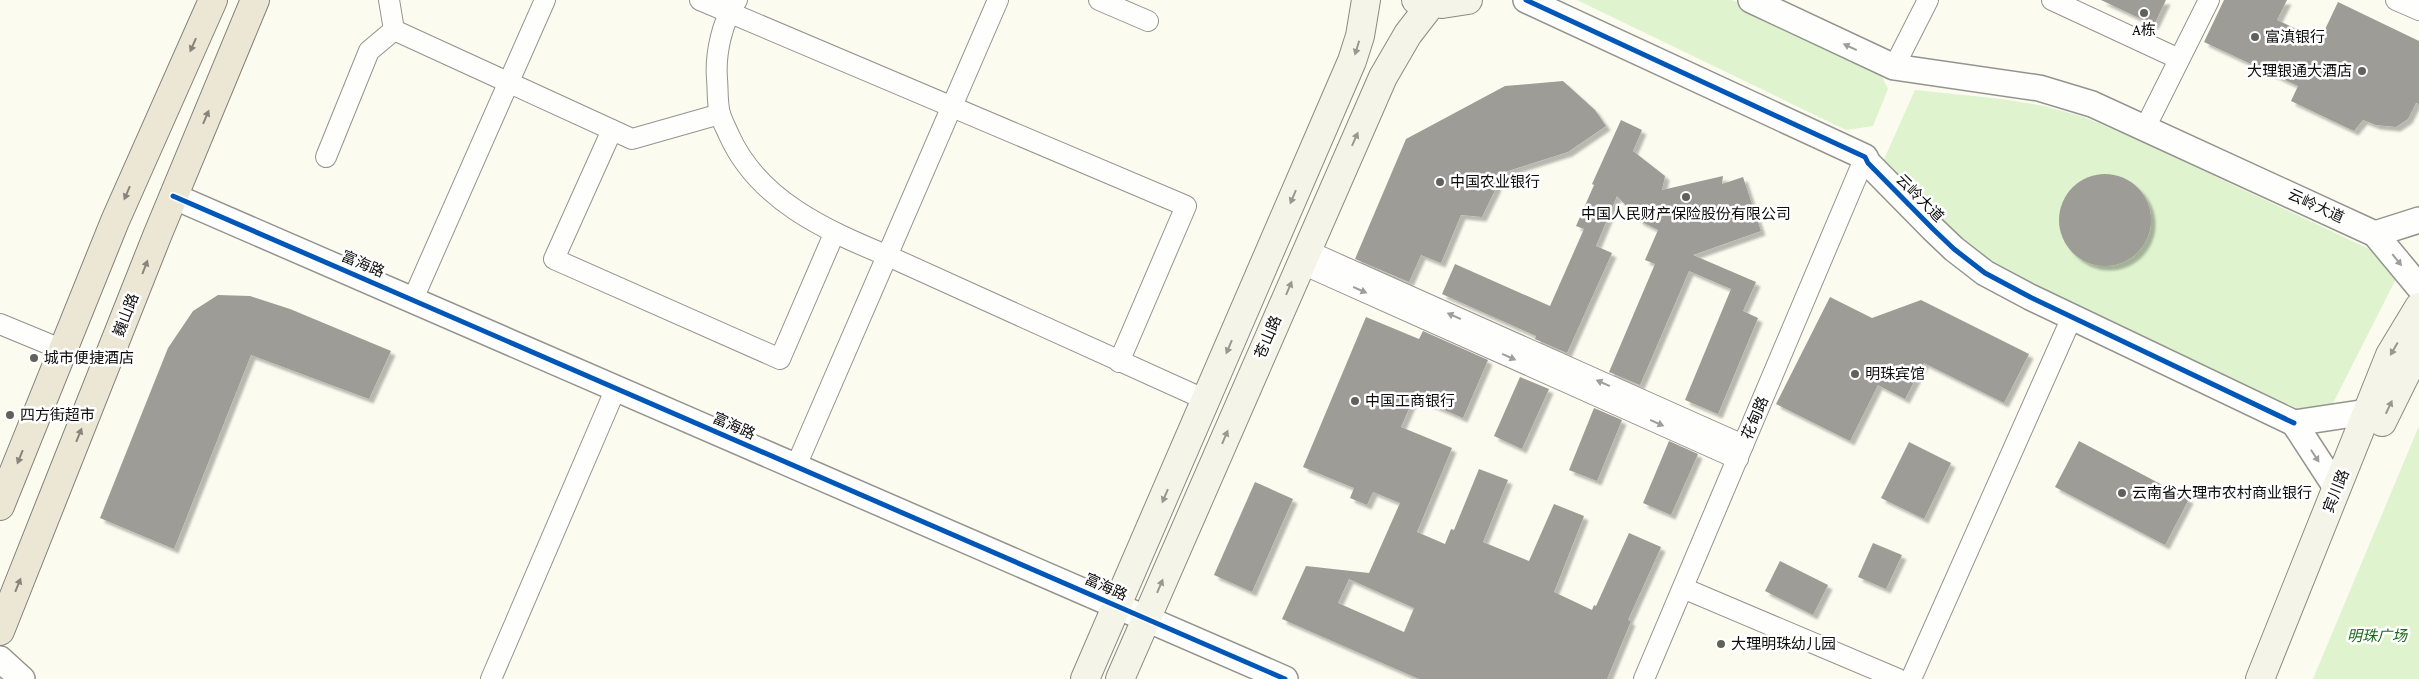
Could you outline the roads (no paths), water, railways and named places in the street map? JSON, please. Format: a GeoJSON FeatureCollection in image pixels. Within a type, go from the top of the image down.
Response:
{"type":"FeatureCollection","features":[{"type":"Feature","properties":{"kind":"highway"},"geometry":{"type":"LineString","coordinates":[[0,506],[137,170],[212,0]]}},
{"type":"Feature","properties":{"kind":"highway","name":"巍山路"},"geometry":{"type":"LineString","coordinates":[[0,631],[173,196],[255,0]]}},
{"type":"Feature","properties":{"kind":"main road"},"geometry":{"type":"LineString","coordinates":[[1085,679],[1352,61],[1360,36],[1366,0]]}},
{"type":"Feature","properties":{"kind":"main road"},"geometry":{"type":"LineString","coordinates":[[1424,1],[1442,4],[1468,0]]}},
{"type":"Feature","properties":{"kind":"main road","name":"苍山路"},"geometry":{"type":"LineString","coordinates":[[1120,679],[1387,68],[1408,34],[1424,1]]}},
{"type":"Feature","properties":{"kind":"main road","name":"宾川路"},"geometry":{"type":"LineString","coordinates":[[2260,679],[2390,355],[2419,307]]}},
{"type":"Feature","properties":{"kind":"main road","name":"宾川路"},"geometry":{"type":"LineString","coordinates":[[2279,679],[2369,452],[2419,347]]}},
{"type":"Feature","properties":{"kind":"street"},"geometry":{"type":"LineString","coordinates":[[389,0],[394,30]]}},
{"type":"Feature","properties":{"kind":"street"},"geometry":{"type":"LineString","coordinates":[[412,299],[545,0]]}},
{"type":"Feature","properties":{"kind":"street"},"geometry":{"type":"LineString","coordinates":[[700,0],[733,6],[952,107],[1186,206],[1119,362]]}},
{"type":"Feature","properties":{"kind":"street"},"geometry":{"type":"LineString","coordinates":[[796,466],[998,0]]}},
{"type":"Feature","properties":{"kind":"street"},"geometry":{"type":"LineString","coordinates":[[1100,0],[1148,21]]}},
{"type":"Feature","properties":{"kind":"street","name":"云岭大道"},"geometry":{"type":"LineString","coordinates":[[1526,0],[1865,157],[1933,229],[1970,262],[2006,284],[2072,317],[2294,423]]}},
{"type":"Feature","properties":{"kind":"street","name":"云岭大道"},"geometry":{"type":"LineString","coordinates":[[1752,0],[1894,67],[2054,92],[2092,104],[2376,234]]}},
{"type":"Feature","properties":{"kind":"street"},"geometry":{"type":"LineString","coordinates":[[1894,67],[1928,0]]}},
{"type":"Feature","properties":{"kind":"street"},"geometry":{"type":"LineString","coordinates":[[2052,0],[2179,59]]}},
{"type":"Feature","properties":{"kind":"street"},"geometry":{"type":"LineString","coordinates":[[2145,128],[2209,0]]}},
{"type":"Feature","properties":{"kind":"street"},"geometry":{"type":"LineString","coordinates":[[2396,0],[2419,10]]}},
{"type":"Feature","properties":{"kind":"street"},"geometry":{"type":"LineString","coordinates":[[733,6],[716,65],[720,114],[734,147],[748,168],[772,192],[834,234],[888,256],[1206,400]]}},
{"type":"Feature","properties":{"kind":"street"},"geometry":{"type":"LineString","coordinates":[[394,30],[632,139],[720,114]]}},
{"type":"Feature","properties":{"kind":"street"},"geometry":{"type":"LineString","coordinates":[[326,157],[369,51],[394,30]]}},
{"type":"Feature","properties":{"kind":"street"},"geometry":{"type":"LineString","coordinates":[[612,130],[554,259],[780,359],[834,234]]}},
{"type":"Feature","properties":{"kind":"street","name":"花甸路"},"geometry":{"type":"LineString","coordinates":[[1644,679],[1865,157]]}},
{"type":"Feature","properties":{"kind":"street","name":"富海路"},"geometry":{"type":"LineString","coordinates":[[173,196],[1285,679]]}},
{"type":"Feature","properties":{"kind":"street"},"geometry":{"type":"LineString","coordinates":[[2419,220],[2376,234],[2419,287]]}},
{"type":"Feature","properties":{"kind":"street"},"geometry":{"type":"LineString","coordinates":[[1303,257],[1740,452]]}},
{"type":"Feature","properties":{"kind":"street"},"geometry":{"type":"LineString","coordinates":[[1912,679],[2072,317]]}},
{"type":"Feature","properties":{"kind":"street"},"geometry":{"type":"LineString","coordinates":[[0,324],[63,350]]}},
{"type":"Feature","properties":{"kind":"street"},"geometry":{"type":"LineString","coordinates":[[490,679],[616,388]]}},
{"type":"Feature","properties":{"kind":"street"},"geometry":{"type":"LineString","coordinates":[[2336,489],[2294,423],[2367,412]]}},
{"type":"Feature","properties":{"kind":"street"},"geometry":{"type":"LineString","coordinates":[[1683,588],[1898,679]]}},
{"type":"Feature","properties":{"kind":"street"},"geometry":{"type":"LineString","coordinates":[[0,659],[22,679]]}},
{"type":"Feature","properties":{"kind":"place","name":"A栋"},"geometry":{"type":"Point","coordinates":[2144,13]}},
{"type":"Feature","properties":{"kind":"place","name":"富滇银行"},"geometry":{"type":"Point","coordinates":[2255,37]}},
{"type":"Feature","properties":{"kind":"place","name":"大理银通大酒店"},"geometry":{"type":"Point","coordinates":[2362,71]}},
{"type":"Feature","properties":{"kind":"place","name":"中国农业银行"},"geometry":{"type":"Point","coordinates":[1440,182]}},
{"type":"Feature","properties":{"kind":"place","name":"中国人民财产保险股份有限公司"},"geometry":{"type":"Point","coordinates":[1686,197]}},
{"type":"Feature","properties":{"kind":"place","name":"城市便捷酒店"},"geometry":{"type":"Point","coordinates":[34,358]}},
{"type":"Feature","properties":{"kind":"place","name":"明珠宾馆"},"geometry":{"type":"Point","coordinates":[1855,374]}},
{"type":"Feature","properties":{"kind":"place","name":"中国工商银行"},"geometry":{"type":"Point","coordinates":[1355,401]}},
{"type":"Feature","properties":{"kind":"place","name":"四方街超市"},"geometry":{"type":"Point","coordinates":[10,415]}},
{"type":"Feature","properties":{"kind":"place","name":"云南省大理市农村商业银行"},"geometry":{"type":"Point","coordinates":[2122,493]}},
{"type":"Feature","properties":{"kind":"place","name":"大理明珠幼儿园"},"geometry":{"type":"Point","coordinates":[1721,644]}},
{"type":"Feature","properties":{"kind":"park label","name":"明珠广场"},"geometry":{"type":"Point","coordinates":[2377,636]}}]}
